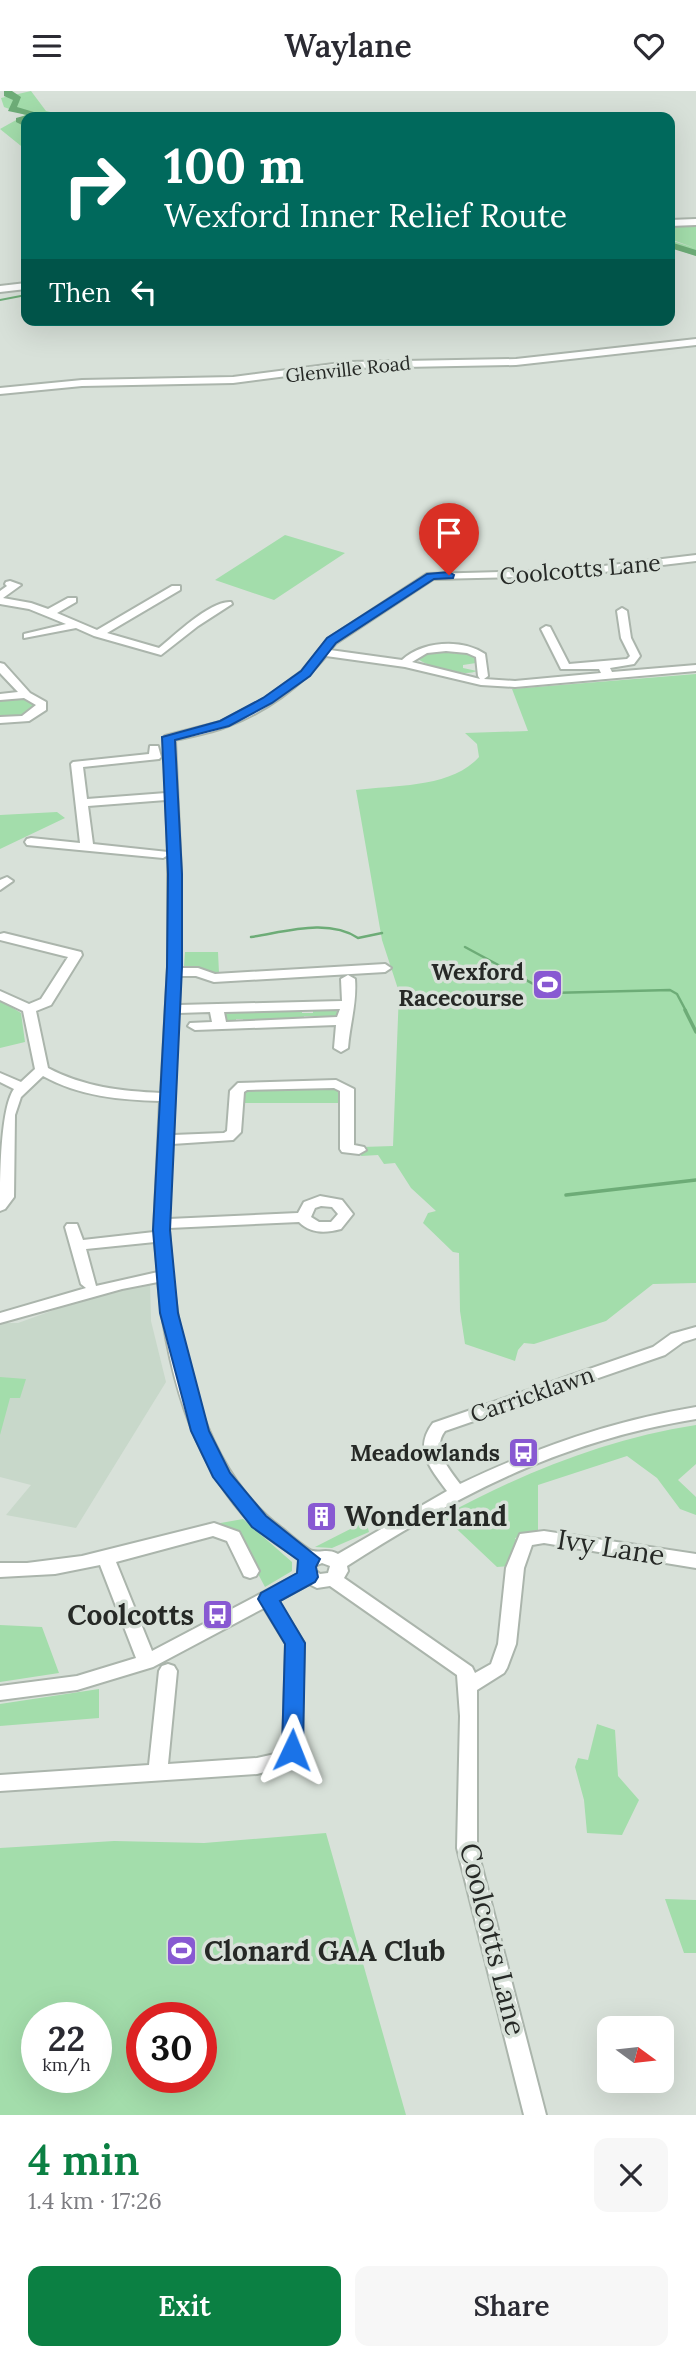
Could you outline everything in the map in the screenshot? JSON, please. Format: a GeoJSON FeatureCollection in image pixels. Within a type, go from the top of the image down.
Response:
{"type":"FeatureCollection","features":[{"type":"Feature","properties":{"kind":"highway"},"geometry":{"type":"LineString","coordinates":[[675,223],[696,222]]}},
{"type":"Feature","properties":{"kind":"highway"},"geometry":{"type":"LineString","coordinates":[[0,289],[21,287]]}},
{"type":"Feature","properties":{"kind":"street","name":"Glenville Road"},"geometry":{"type":"LineString","coordinates":[[0,391],[82,383],[233,380],[346,365],[516,362],[696,342]]}},
{"type":"Feature","properties":{"kind":"street","name":"Coolcotts Lane"},"geometry":{"type":"LineString","coordinates":[[309,1568],[259,1521],[223,1477],[206,1446],[171,1331],[161,1230],[168,1140],[174,972],[169,737],[224,724],[268,701],[306,673],[332,641],[431,576],[570,573],[696,558]]}},
{"type":"Feature","properties":{"kind":"street"},"geometry":{"type":"LineString","coordinates":[[0,599],[16,585],[10,584]]}},
{"type":"Feature","properties":{"kind":"street"},"geometry":{"type":"LineString","coordinates":[[98,634],[176,588]]}},
{"type":"Feature","properties":{"kind":"street"},"geometry":{"type":"LineString","coordinates":[[0,599],[31,606],[98,634],[161,652],[194,624],[228,604]]}},
{"type":"Feature","properties":{"kind":"street"},"geometry":{"type":"LineString","coordinates":[[49,613],[72,600]]}},
{"type":"Feature","properties":{"kind":"street"},"geometry":{"type":"LineString","coordinates":[[323,652],[405,664],[440,674],[492,682],[564,682],[630,662],[635,656],[626,638],[622,611]]}},
{"type":"Feature","properties":{"kind":"street"},"geometry":{"type":"LineString","coordinates":[[28,636],[77,625]]}},
{"type":"Feature","properties":{"kind":"street"},"geometry":{"type":"LineString","coordinates":[[546,629],[565,667],[605,671],[696,668]]}},
{"type":"Feature","properties":{"kind":"street"},"geometry":{"type":"LineString","coordinates":[[405,664],[414,655],[429,649],[471,650],[481,656],[483,675]]}},
{"type":"Feature","properties":{"kind":"street"},"geometry":{"type":"LineString","coordinates":[[0,666],[26,695]]}},
{"type":"Feature","properties":{"kind":"street"},"geometry":{"type":"LineString","coordinates":[[0,697],[26,695],[39,700],[42,708],[25,719],[0,720]]}},
{"type":"Feature","properties":{"kind":"street"},"geometry":{"type":"LineString","coordinates":[[87,847],[76,757],[155,757],[154,748]]}},
{"type":"Feature","properties":{"kind":"street"},"geometry":{"type":"LineString","coordinates":[[82,803],[172,796]]}},
{"type":"Feature","properties":{"kind":"street"},"geometry":{"type":"LineString","coordinates":[[32,842],[163,854]]}},
{"type":"Feature","properties":{"kind":"street"},"geometry":{"type":"LineString","coordinates":[[0,995],[29,1009],[46,1002],[76,955],[4,937]]}},
{"type":"Feature","properties":{"kind":"street"},"geometry":{"type":"LineString","coordinates":[[174,972],[198,972],[214,978],[385,968]]}},
{"type":"Feature","properties":{"kind":"street"},"geometry":{"type":"LineString","coordinates":[[341,1048],[343,1021],[349,1005],[348,979]]}},
{"type":"Feature","properties":{"kind":"street"},"geometry":{"type":"LineString","coordinates":[[173,1009],[349,1005]]}},
{"type":"Feature","properties":{"kind":"street"},"geometry":{"type":"LineString","coordinates":[[216,1008],[219,1026]]}},
{"type":"Feature","properties":{"kind":"street"},"geometry":{"type":"LineString","coordinates":[[29,1009],[42,1070]]}},
{"type":"Feature","properties":{"kind":"street"},"geometry":{"type":"LineString","coordinates":[[195,1027],[343,1021]]}},
{"type":"Feature","properties":{"kind":"street"},"geometry":{"type":"LineString","coordinates":[[0,1206],[7,1197],[5,1128],[14,1096],[42,1070]]}},
{"type":"Feature","properties":{"kind":"street"},"geometry":{"type":"LineString","coordinates":[[42,1070],[81,1088],[124,1095],[169,1097]]}},
{"type":"Feature","properties":{"kind":"street"},"geometry":{"type":"LineString","coordinates":[[0,1077],[22,1087]]}},
{"type":"Feature","properties":{"kind":"street"},"geometry":{"type":"LineString","coordinates":[[168,1140],[228,1137],[234,1132],[237,1091],[243,1086],[336,1084],[347,1089],[347,1149],[359,1150]]}},
{"type":"Feature","properties":{"kind":"street"},"geometry":{"type":"LineString","coordinates":[[78,1245],[161,1230],[303,1217]]}},
{"type":"Feature","properties":{"kind":"street"},"geometry":{"type":"LineString","coordinates":[[72,1227],[89,1284]]}},
{"type":"Feature","properties":{"kind":"street"},"geometry":{"type":"LineString","coordinates":[[0,1318],[36,1310],[128,1280],[164,1276]]}},
{"type":"Feature","properties":{"kind":"street","name":"Carricklawn"},"geometry":{"type":"LineString","coordinates":[[458,1494],[432,1453],[430,1442],[439,1427],[659,1351],[677,1338],[696,1332]]}},
{"type":"Feature","properties":{"kind":"street"},"geometry":{"type":"LineString","coordinates":[[309,1568],[317,1581],[458,1494],[556,1447],[655,1420],[696,1413]]}},
{"type":"Feature","properties":{"kind":"street"},"geometry":{"type":"LineString","coordinates":[[0,1570],[29,1571],[105,1557],[214,1529],[233,1537],[250,1571]]}},
{"type":"Feature","properties":{"kind":"street","name":"Ivy Lane"},"geometry":{"type":"LineString","coordinates":[[468,1687],[498,1668],[507,1644],[516,1568],[526,1539],[544,1537],[696,1560]]}},
{"type":"Feature","properties":{"kind":"street"},"geometry":{"type":"LineString","coordinates":[[0,1693],[77,1683],[146,1662],[268,1599],[326,1556],[335,1571]]}},
{"type":"Feature","properties":{"kind":"street"},"geometry":{"type":"LineString","coordinates":[[105,1557],[146,1662]]}},
{"type":"Feature","properties":{"kind":"street","name":"Coolcotts Lane"},"geometry":{"type":"LineString","coordinates":[[335,1571],[466,1672],[471,1713],[465,1806],[467,1848],[535,2115]]}},
{"type":"Feature","properties":{"kind":"street"},"geometry":{"type":"LineString","coordinates":[[0,1783],[257,1766],[281,1761],[292,1750],[295,1643],[268,1599]]}},
{"type":"Feature","properties":{"kind":"street"},"geometry":{"type":"LineString","coordinates":[[158,1773],[168,1671]]}},
{"type":"Feature","properties":{"kind":"shaded area"},"geometry":{"type":"Polygon","coordinates":[[[129,1283],[150,1284],[151,1321],[166,1382],[76,1528],[6,1515],[31,1485],[0,1477],[0,1323],[18,1323],[129,1283]]]}},
{"type":"Feature","properties":{"kind":"green space"},"geometry":{"type":"Polygon","coordinates":[[[31,91],[46,111],[50,112],[21,113],[4,107],[1,98],[31,91]]]}},
{"type":"Feature","properties":{"kind":"green space"},"geometry":{"type":"Polygon","coordinates":[[[21,117],[21,146],[0,129],[21,117]]]}},
{"type":"Feature","properties":{"kind":"green space"},"geometry":{"type":"Polygon","coordinates":[[[692,224],[696,227],[696,256],[675,249],[675,242],[695,248],[675,241],[675,225],[692,224]]]}},
{"type":"Feature","properties":{"kind":"green space"},"geometry":{"type":"Polygon","coordinates":[[[285,535],[345,553],[274,600],[215,580],[285,535]]]}},
{"type":"Feature","properties":{"kind":"green space"},"geometry":{"type":"Polygon","coordinates":[[[444,651],[458,654],[460,651],[477,656],[476,663],[463,665],[463,668],[477,671],[447,671],[418,659],[425,652],[444,651]]]}},
{"type":"Feature","properties":{"kind":"green space","name":"Wexford Racecourse"},"geometry":{"type":"Polygon","coordinates":[[[696,674],[696,1283],[653,1284],[606,1321],[534,1344],[524,1343],[518,1350],[515,1361],[465,1344],[460,1311],[459,1253],[453,1252],[423,1223],[428,1213],[436,1211],[411,1188],[395,1163],[384,1164],[378,1155],[361,1156],[362,1147],[393,1146],[399,992],[382,940],[356,790],[405,786],[454,775],[479,757],[477,744],[465,733],[528,731],[512,689],[696,674]]]}},
{"type":"Feature","properties":{"kind":"green space"},"geometry":{"type":"Polygon","coordinates":[[[27,697],[38,705],[25,716],[0,716],[0,700],[27,697]]]}},
{"type":"Feature","properties":{"kind":"green space"},"geometry":{"type":"Polygon","coordinates":[[[57,812],[65,818],[0,849],[0,815],[57,812]]]}},
{"type":"Feature","properties":{"kind":"green space"},"geometry":{"type":"Polygon","coordinates":[[[185,952],[218,952],[219,973],[184,966],[185,952]]]}},
{"type":"Feature","properties":{"kind":"green space"},"geometry":{"type":"Polygon","coordinates":[[[0,1000],[21,1013],[25,1042],[0,1048],[0,1000]]]}},
{"type":"Feature","properties":{"kind":"green space"},"geometry":{"type":"Polygon","coordinates":[[[334,1007],[341,1010],[337,1018],[315,1020],[314,1016],[304,1016],[303,1020],[244,1023],[243,1019],[236,1019],[236,1023],[225,1022],[223,1012],[302,1009],[302,1013],[313,1013],[313,1008],[334,1007]]]}},
{"type":"Feature","properties":{"kind":"green space"},"geometry":{"type":"Polygon","coordinates":[[[249,1088],[334,1088],[340,1091],[340,1103],[243,1103],[244,1092],[249,1088]]]}},
{"type":"Feature","properties":{"kind":"green space"},"geometry":{"type":"Polygon","coordinates":[[[0,1377],[26,1379],[20,1398],[10,1398],[0,1435],[0,1377]]]}},
{"type":"Feature","properties":{"kind":"green space"},"geometry":{"type":"Polygon","coordinates":[[[696,1425],[696,1464],[678,1480],[696,1497],[696,1515],[680,1509],[657,1478],[627,1456],[538,1485],[538,1532],[515,1538],[518,1543],[510,1566],[497,1567],[443,1516],[503,1486],[565,1460],[630,1439],[696,1425]]]}},
{"type":"Feature","properties":{"kind":"green space"},"geometry":{"type":"Polygon","coordinates":[[[243,1519],[292,1562],[292,1571],[265,1587],[237,1534],[215,1524],[243,1519]]]}},
{"type":"Feature","properties":{"kind":"green space"},"geometry":{"type":"Polygon","coordinates":[[[366,1521],[369,1532],[332,1548],[315,1547],[366,1521]]]}},
{"type":"Feature","properties":{"kind":"green space"},"geometry":{"type":"Polygon","coordinates":[[[0,1625],[42,1627],[59,1673],[0,1682],[0,1625]]]}},
{"type":"Feature","properties":{"kind":"green space"},"geometry":{"type":"Polygon","coordinates":[[[99,1689],[99,1718],[0,1726],[0,1704],[99,1689]]]}},
{"type":"Feature","properties":{"kind":"green space"},"geometry":{"type":"Polygon","coordinates":[[[597,1724],[615,1730],[618,1776],[639,1800],[622,1835],[587,1833],[584,1800],[575,1767],[578,1758],[588,1760],[597,1724]]]}},
{"type":"Feature","properties":{"kind":"green space","name":"Clonard GAA Club"},"geometry":{"type":"Polygon","coordinates":[[[326,1833],[406,2115],[0,2115],[0,1848],[114,1841],[204,1843],[326,1833]]]}},
{"type":"Feature","properties":{"kind":"green space"},"geometry":{"type":"Polygon","coordinates":[[[665,1899],[696,1900],[696,1953],[684,1953],[665,1899]]]}},
{"type":"Feature","properties":{"kind":"waterway"},"geometry":{"type":"LineString","coordinates":[[8,91],[7,94],[18,99],[11,109],[25,112]]}},
{"type":"Feature","properties":{"kind":"waterway"},"geometry":{"type":"LineString","coordinates":[[21,120],[21,121]]}},
{"type":"Feature","properties":{"kind":"waterway"},"geometry":{"type":"LineString","coordinates":[[675,247],[696,253]]}},
{"type":"Feature","properties":{"kind":"waterway"},"geometry":{"type":"LineString","coordinates":[[0,300],[21,296]]}},
{"type":"Feature","properties":{"kind":"waterway"},"geometry":{"type":"LineString","coordinates":[[251,937],[306,928],[333,929],[358,938],[382,933]]}},
{"type":"Feature","properties":{"kind":"waterway"},"geometry":{"type":"LineString","coordinates":[[465,947],[550,993],[670,990],[677,994],[686,1011]]}},
{"type":"Feature","properties":{"kind":"waterway"},"geometry":{"type":"LineString","coordinates":[[685,1010],[696,1032]]}},
{"type":"Feature","properties":{"kind":"waterway"},"geometry":{"type":"LineString","coordinates":[[566,1195],[696,1180]]}},
{"type":"Feature","properties":{"kind":"place","name":"Wexford Racecourse"},"geometry":{"type":"Point","coordinates":[547,984]}},
{"type":"Feature","properties":{"kind":"place","name":"Meadowlands"},"geometry":{"type":"Point","coordinates":[523,1452]}},
{"type":"Feature","properties":{"kind":"place","name":"Wonderland"},"geometry":{"type":"Point","coordinates":[321,1516]}},
{"type":"Feature","properties":{"kind":"place","name":"Coolcotts"},"geometry":{"type":"Point","coordinates":[217,1615]}},
{"type":"Feature","properties":{"kind":"place","name":"Clonard GAA Club"},"geometry":{"type":"Point","coordinates":[181,1951]}},
{"type":"Feature","properties":{"kind":"route"},"geometry":{"type":"LineString","coordinates":[[292,1750],[295,1643],[268,1599],[308,1577],[305,1566],[310,1559],[259,1521],[223,1477],[206,1446],[171,1331],[164,1276],[162,1190],[168,1140],[175,874],[169,737],[224,724],[268,701],[306,673],[332,641],[388,607],[431,576],[449,575]]}}]}
